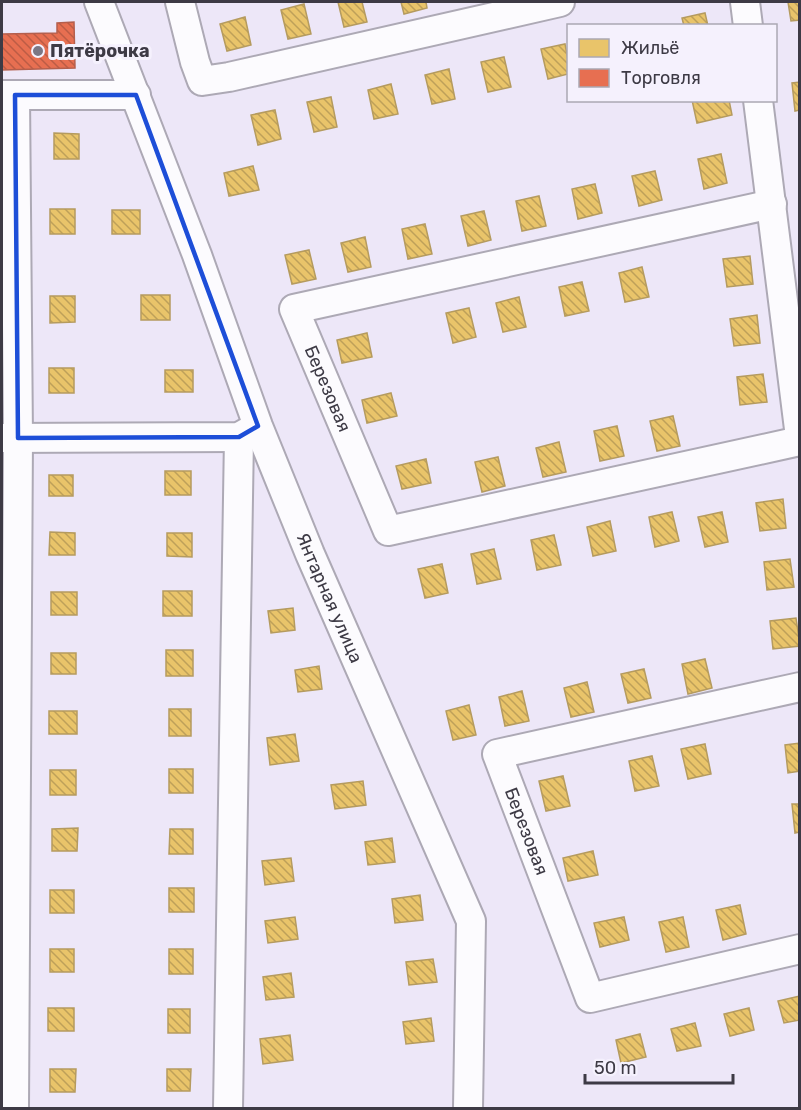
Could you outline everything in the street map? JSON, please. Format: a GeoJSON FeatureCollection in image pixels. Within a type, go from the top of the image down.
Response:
{"type":"FeatureCollection","features":[{"type":"Feature","properties":{"kind":"street","name":"Янтарная улица"},"geometry":{"type":"LineString","coordinates":[[99,2],[197,255],[248,431],[310,554],[471,921],[468,1108]]}},
{"type":"Feature","properties":{"kind":"street"},"geometry":{"type":"LineString","coordinates":[[180,2],[202,81],[229,77],[560,2]]}},
{"type":"Feature","properties":{"kind":"street"},"geometry":{"type":"LineString","coordinates":[[745,2],[748,24]]}},
{"type":"Feature","properties":{"kind":"street"},"geometry":{"type":"LineString","coordinates":[[14,1108],[8,95],[135,95]]}},
{"type":"Feature","properties":{"kind":"street","name":"Березовая"},"geometry":{"type":"LineString","coordinates":[[758,102],[772,204],[800,439],[388,531],[294,309],[772,204]]}},
{"type":"Feature","properties":{"kind":"street","name":"Янтарная улица"},"geometry":{"type":"LineString","coordinates":[[228,1108],[248,431]]}},
{"type":"Feature","properties":{"kind":"street"},"geometry":{"type":"LineString","coordinates":[[10,438],[248,431]]}},
{"type":"Feature","properties":{"kind":"street","name":"Березовая"},"geometry":{"type":"LineString","coordinates":[[800,687],[496,754],[590,998],[800,950]]}},
{"type":"Feature","properties":{"kind":"highlighted area"},"geometry":{"type":"Polygon","coordinates":[[[15,95],[136,95],[258,426],[239,437],[18,438],[15,95]]]}},
{"type":"Feature","properties":{"kind":"building: Жильё"},"geometry":{"type":"Polygon","coordinates":[[[338,2],[362,2],[367,22],[344,27],[338,2]]]}},
{"type":"Feature","properties":{"kind":"building: Жильё"},"geometry":{"type":"Polygon","coordinates":[[[401,2],[426,2],[427,8],[404,14],[401,2]]]}},
{"type":"Feature","properties":{"kind":"building: Жильё"},"geometry":{"type":"Polygon","coordinates":[[[788,2],[800,2],[800,20],[791,21],[788,2]]]}},
{"type":"Feature","properties":{"kind":"building: Жильё"},"geometry":{"type":"Polygon","coordinates":[[[304,4],[311,34],[288,39],[281,10],[304,4]]]}},
{"type":"Feature","properties":{"kind":"building: Жильё"},"geometry":{"type":"Polygon","coordinates":[[[705,13],[708,24],[684,24],[682,18],[705,13]]]}},
{"type":"Feature","properties":{"kind":"building: Жильё"},"geometry":{"type":"Polygon","coordinates":[[[245,17],[251,45],[227,51],[220,24],[245,17]]]}},
{"type":"Feature","properties":{"kind":"building: Жильё"},"geometry":{"type":"Polygon","coordinates":[[[565,44],[567,74],[548,79],[541,49],[565,44]]]}},
{"type":"Feature","properties":{"kind":"building: Жильё"},"geometry":{"type":"Polygon","coordinates":[[[504,57],[511,87],[488,92],[481,62],[504,57]]]}},
{"type":"Feature","properties":{"kind":"building: Жильё"},"geometry":{"type":"Polygon","coordinates":[[[449,69],[455,99],[432,104],[425,75],[449,69]]]}},
{"type":"Feature","properties":{"kind":"building: Жильё"},"geometry":{"type":"Polygon","coordinates":[[[800,82],[800,110],[795,111],[792,83],[800,82]]]}},
{"type":"Feature","properties":{"kind":"building: Жильё"},"geometry":{"type":"Polygon","coordinates":[[[391,84],[398,114],[374,119],[368,90],[391,84]]]}},
{"type":"Feature","properties":{"kind":"building: Жильё"},"geometry":{"type":"Polygon","coordinates":[[[331,97],[337,127],[314,132],[307,102],[331,97]]]}},
{"type":"Feature","properties":{"kind":"building: Жильё"},"geometry":{"type":"Polygon","coordinates":[[[692,102],[729,102],[732,115],[697,123],[692,102]]]}},
{"type":"Feature","properties":{"kind":"building: Жильё"},"geometry":{"type":"Polygon","coordinates":[[[275,110],[281,139],[258,145],[251,115],[275,110]]]}},
{"type":"Feature","properties":{"kind":"building: Жильё"},"geometry":{"type":"Polygon","coordinates":[[[54,133],[79,134],[79,159],[54,159],[54,133]]]}},
{"type":"Feature","properties":{"kind":"building: Жильё"},"geometry":{"type":"Polygon","coordinates":[[[721,154],[727,183],[704,189],[698,159],[721,154]]]}},
{"type":"Feature","properties":{"kind":"building: Жильё"},"geometry":{"type":"Polygon","coordinates":[[[253,166],[259,190],[229,196],[224,173],[253,166]]]}},
{"type":"Feature","properties":{"kind":"building: Жильё"},"geometry":{"type":"Polygon","coordinates":[[[655,171],[662,200],[639,206],[632,176],[655,171]]]}},
{"type":"Feature","properties":{"kind":"building: Жильё"},"geometry":{"type":"Polygon","coordinates":[[[595,184],[602,213],[578,219],[572,189],[595,184]]]}},
{"type":"Feature","properties":{"kind":"building: Жильё"},"geometry":{"type":"Polygon","coordinates":[[[539,196],[546,226],[522,231],[516,201],[539,196]]]}},
{"type":"Feature","properties":{"kind":"building: Жильё"},"geometry":{"type":"Polygon","coordinates":[[[50,209],[75,209],[75,234],[50,234],[50,209]]]}},
{"type":"Feature","properties":{"kind":"building: Жильё"},"geometry":{"type":"Polygon","coordinates":[[[112,210],[140,210],[140,234],[112,234],[112,210]]]}},
{"type":"Feature","properties":{"kind":"building: Жильё"},"geometry":{"type":"Polygon","coordinates":[[[484,211],[491,240],[468,246],[461,216],[484,211]]]}},
{"type":"Feature","properties":{"kind":"building: Жильё"},"geometry":{"type":"Polygon","coordinates":[[[425,224],[432,254],[408,259],[402,229],[425,224]]]}},
{"type":"Feature","properties":{"kind":"building: Жильё"},"geometry":{"type":"Polygon","coordinates":[[[365,237],[371,267],[348,272],[341,243],[365,237]]]}},
{"type":"Feature","properties":{"kind":"building: Жильё"},"geometry":{"type":"Polygon","coordinates":[[[309,250],[316,279],[292,284],[285,255],[309,250]]]}},
{"type":"Feature","properties":{"kind":"building: Жильё"},"geometry":{"type":"Polygon","coordinates":[[[750,256],[753,284],[727,287],[723,259],[750,256]]]}},
{"type":"Feature","properties":{"kind":"building: Жильё"},"geometry":{"type":"Polygon","coordinates":[[[642,267],[649,297],[625,302],[619,273],[642,267]]]}},
{"type":"Feature","properties":{"kind":"building: Жильё"},"geometry":{"type":"Polygon","coordinates":[[[582,282],[589,311],[565,316],[559,287],[582,282]]]}},
{"type":"Feature","properties":{"kind":"building: Жильё"},"geometry":{"type":"Polygon","coordinates":[[[141,295],[170,295],[170,320],[141,320],[141,295]]]}},
{"type":"Feature","properties":{"kind":"building: Жильё"},"geometry":{"type":"Polygon","coordinates":[[[50,296],[75,296],[75,322],[50,323],[50,296]]]}},
{"type":"Feature","properties":{"kind":"building: Жильё"},"geometry":{"type":"Polygon","coordinates":[[[519,297],[526,327],[503,332],[496,303],[519,297]]]}},
{"type":"Feature","properties":{"kind":"building: Жильё"},"geometry":{"type":"Polygon","coordinates":[[[469,308],[476,337],[453,343],[446,313],[469,308]]]}},
{"type":"Feature","properties":{"kind":"building: Жильё"},"geometry":{"type":"Polygon","coordinates":[[[757,315],[760,343],[734,346],[730,319],[757,315]]]}},
{"type":"Feature","properties":{"kind":"building: Жильё"},"geometry":{"type":"Polygon","coordinates":[[[367,333],[372,357],[342,363],[337,340],[367,333]]]}},
{"type":"Feature","properties":{"kind":"building: Жильё"},"geometry":{"type":"Polygon","coordinates":[[[49,368],[74,368],[74,393],[49,393],[49,368]]]}},
{"type":"Feature","properties":{"kind":"building: Жильё"},"geometry":{"type":"Polygon","coordinates":[[[165,370],[193,370],[193,392],[165,392],[165,370]]]}},
{"type":"Feature","properties":{"kind":"building: Жильё"},"geometry":{"type":"Polygon","coordinates":[[[763,374],[767,402],[740,405],[737,377],[763,374]]]}},
{"type":"Feature","properties":{"kind":"building: Жильё"},"geometry":{"type":"Polygon","coordinates":[[[391,393],[397,416],[367,423],[362,400],[391,393]]]}},
{"type":"Feature","properties":{"kind":"building: Жильё"},"geometry":{"type":"Polygon","coordinates":[[[673,416],[680,446],[657,451],[650,421],[673,416]]]}},
{"type":"Feature","properties":{"kind":"building: Жильё"},"geometry":{"type":"Polygon","coordinates":[[[617,426],[624,456],[600,461],[594,431],[617,426]]]}},
{"type":"Feature","properties":{"kind":"building: Жильё"},"geometry":{"type":"Polygon","coordinates":[[[559,442],[566,472],[543,477],[536,448],[559,442]]]}},
{"type":"Feature","properties":{"kind":"building: Жильё"},"geometry":{"type":"Polygon","coordinates":[[[498,457],[505,486],[482,492],[475,462],[498,457]]]}},
{"type":"Feature","properties":{"kind":"building: Жильё"},"geometry":{"type":"Polygon","coordinates":[[[426,459],[431,483],[402,489],[396,466],[426,459]]]}},
{"type":"Feature","properties":{"kind":"building: Жильё"},"geometry":{"type":"Polygon","coordinates":[[[165,471],[191,471],[191,495],[165,495],[165,471]]]}},
{"type":"Feature","properties":{"kind":"building: Жильё"},"geometry":{"type":"Polygon","coordinates":[[[49,475],[73,475],[73,496],[49,496],[49,475]]]}},
{"type":"Feature","properties":{"kind":"building: Жильё"},"geometry":{"type":"Polygon","coordinates":[[[783,499],[786,528],[760,531],[756,503],[783,499]]]}},
{"type":"Feature","properties":{"kind":"building: Жильё"},"geometry":{"type":"Polygon","coordinates":[[[672,512],[679,541],[655,547],[649,517],[672,512]]]}},
{"type":"Feature","properties":{"kind":"building: Жильё"},"geometry":{"type":"Polygon","coordinates":[[[722,512],[728,542],[705,547],[698,517],[722,512]]]}},
{"type":"Feature","properties":{"kind":"building: Жильё"},"geometry":{"type":"Polygon","coordinates":[[[610,521],[616,551],[593,556],[587,527],[610,521]]]}},
{"type":"Feature","properties":{"kind":"building: Жильё"},"geometry":{"type":"Polygon","coordinates":[[[50,532],[75,533],[75,555],[49,555],[50,532]]]}},
{"type":"Feature","properties":{"kind":"building: Жильё"},"geometry":{"type":"Polygon","coordinates":[[[167,533],[192,533],[192,557],[167,556],[167,533]]]}},
{"type":"Feature","properties":{"kind":"building: Жильё"},"geometry":{"type":"Polygon","coordinates":[[[554,535],[561,565],[537,570],[531,540],[554,535]]]}},
{"type":"Feature","properties":{"kind":"building: Жильё"},"geometry":{"type":"Polygon","coordinates":[[[494,549],[501,579],[477,584],[471,554],[494,549]]]}},
{"type":"Feature","properties":{"kind":"building: Жильё"},"geometry":{"type":"Polygon","coordinates":[[[790,559],[794,587],[767,590],[764,562],[790,559]]]}},
{"type":"Feature","properties":{"kind":"building: Жильё"},"geometry":{"type":"Polygon","coordinates":[[[442,564],[448,593],[425,598],[418,569],[442,564]]]}},
{"type":"Feature","properties":{"kind":"building: Жильё"},"geometry":{"type":"Polygon","coordinates":[[[163,591],[192,591],[192,616],[163,616],[163,591]]]}},
{"type":"Feature","properties":{"kind":"building: Жильё"},"geometry":{"type":"Polygon","coordinates":[[[51,592],[77,592],[77,615],[51,615],[51,592]]]}},
{"type":"Feature","properties":{"kind":"building: Жильё"},"geometry":{"type":"Polygon","coordinates":[[[293,608],[295,630],[271,633],[268,611],[293,608]]]}},
{"type":"Feature","properties":{"kind":"building: Жильё"},"geometry":{"type":"Polygon","coordinates":[[[796,618],[800,646],[773,649],[770,621],[796,618]]]}},
{"type":"Feature","properties":{"kind":"building: Жильё"},"geometry":{"type":"Polygon","coordinates":[[[166,650],[193,650],[193,676],[166,676],[166,650]]]}},
{"type":"Feature","properties":{"kind":"building: Жильё"},"geometry":{"type":"Polygon","coordinates":[[[51,653],[76,653],[76,674],[51,674],[51,653]]]}},
{"type":"Feature","properties":{"kind":"building: Жильё"},"geometry":{"type":"Polygon","coordinates":[[[705,659],[712,688],[688,694],[682,664],[705,659]]]}},
{"type":"Feature","properties":{"kind":"building: Жильё"},"geometry":{"type":"Polygon","coordinates":[[[319,666],[322,689],[298,692],[295,670],[319,666]]]}},
{"type":"Feature","properties":{"kind":"building: Жильё"},"geometry":{"type":"Polygon","coordinates":[[[644,669],[651,698],[628,703],[621,674],[644,669]]]}},
{"type":"Feature","properties":{"kind":"building: Жильё"},"geometry":{"type":"Polygon","coordinates":[[[587,682],[594,712],[571,717],[564,688],[587,682]]]}},
{"type":"Feature","properties":{"kind":"building: Жильё"},"geometry":{"type":"Polygon","coordinates":[[[522,691],[529,721],[505,726],[499,697],[522,691]]]}},
{"type":"Feature","properties":{"kind":"building: Жильё"},"geometry":{"type":"Polygon","coordinates":[[[469,705],[476,735],[453,740],[446,711],[469,705]]]}},
{"type":"Feature","properties":{"kind":"building: Жильё"},"geometry":{"type":"Polygon","coordinates":[[[169,709],[191,709],[191,736],[169,736],[169,709]]]}},
{"type":"Feature","properties":{"kind":"building: Жильё"},"geometry":{"type":"Polygon","coordinates":[[[49,711],[77,711],[77,734],[49,734],[49,711]]]}},
{"type":"Feature","properties":{"kind":"building: Жильё"},"geometry":{"type":"Polygon","coordinates":[[[295,734],[299,761],[270,765],[267,738],[295,734]]]}},
{"type":"Feature","properties":{"kind":"building: Жильё"},"geometry":{"type":"Polygon","coordinates":[[[800,743],[800,771],[788,773],[785,745],[800,743]]]}},
{"type":"Feature","properties":{"kind":"building: Жильё"},"geometry":{"type":"Polygon","coordinates":[[[705,744],[711,774],[688,779],[681,749],[705,744]]]}},
{"type":"Feature","properties":{"kind":"building: Жильё"},"geometry":{"type":"Polygon","coordinates":[[[652,756],[659,786],[635,791],[629,761],[652,756]]]}},
{"type":"Feature","properties":{"kind":"building: Жильё"},"geometry":{"type":"Polygon","coordinates":[[[169,769],[193,769],[193,793],[169,793],[169,769]]]}},
{"type":"Feature","properties":{"kind":"building: Жильё"},"geometry":{"type":"Polygon","coordinates":[[[50,770],[76,770],[76,795],[50,795],[50,770]]]}},
{"type":"Feature","properties":{"kind":"building: Жильё"},"geometry":{"type":"Polygon","coordinates":[[[563,776],[570,806],[546,811],[539,781],[563,776]]]}},
{"type":"Feature","properties":{"kind":"building: Жильё"},"geometry":{"type":"Polygon","coordinates":[[[363,781],[366,805],[335,809],[331,785],[363,781]]]}},
{"type":"Feature","properties":{"kind":"building: Жильё"},"geometry":{"type":"Polygon","coordinates":[[[792,804],[800,804],[800,832],[795,833],[792,804]]]}},
{"type":"Feature","properties":{"kind":"building: Жильё"},"geometry":{"type":"Polygon","coordinates":[[[78,828],[77,851],[52,851],[52,829],[78,828]]]}},
{"type":"Feature","properties":{"kind":"building: Жильё"},"geometry":{"type":"Polygon","coordinates":[[[170,829],[193,829],[193,854],[169,854],[170,829]]]}},
{"type":"Feature","properties":{"kind":"building: Жильё"},"geometry":{"type":"Polygon","coordinates":[[[392,838],[395,862],[368,865],[365,842],[392,838]]]}},
{"type":"Feature","properties":{"kind":"building: Жильё"},"geometry":{"type":"Polygon","coordinates":[[[593,851],[598,875],[568,881],[563,858],[593,851]]]}},
{"type":"Feature","properties":{"kind":"building: Жильё"},"geometry":{"type":"Polygon","coordinates":[[[291,858],[294,881],[265,885],[262,861],[291,858]]]}},
{"type":"Feature","properties":{"kind":"building: Жильё"},"geometry":{"type":"Polygon","coordinates":[[[169,888],[194,888],[194,912],[169,912],[169,888]]]}},
{"type":"Feature","properties":{"kind":"building: Жильё"},"geometry":{"type":"Polygon","coordinates":[[[50,890],[74,890],[74,913],[50,913],[50,890]]]}},
{"type":"Feature","properties":{"kind":"building: Жильё"},"geometry":{"type":"Polygon","coordinates":[[[420,895],[423,920],[395,923],[392,899],[420,895]]]}},
{"type":"Feature","properties":{"kind":"building: Жильё"},"geometry":{"type":"Polygon","coordinates":[[[740,905],[746,934],[723,940],[716,910],[740,905]]]}},
{"type":"Feature","properties":{"kind":"building: Жильё"},"geometry":{"type":"Polygon","coordinates":[[[295,917],[298,939],[268,943],[265,921],[295,917]]]}},
{"type":"Feature","properties":{"kind":"building: Жильё"},"geometry":{"type":"Polygon","coordinates":[[[624,917],[629,940],[600,947],[594,923],[624,917]]]}},
{"type":"Feature","properties":{"kind":"building: Жильё"},"geometry":{"type":"Polygon","coordinates":[[[683,917],[689,947],[666,952],[659,922],[683,917]]]}},
{"type":"Feature","properties":{"kind":"building: Жильё"},"geometry":{"type":"Polygon","coordinates":[[[50,949],[74,949],[74,972],[50,972],[50,949]]]}},
{"type":"Feature","properties":{"kind":"building: Жильё"},"geometry":{"type":"Polygon","coordinates":[[[169,949],[193,949],[193,974],[169,974],[169,949]]]}},
{"type":"Feature","properties":{"kind":"building: Жильё"},"geometry":{"type":"Polygon","coordinates":[[[433,959],[437,982],[409,985],[406,962],[433,959]]]}},
{"type":"Feature","properties":{"kind":"building: Жильё"},"geometry":{"type":"Polygon","coordinates":[[[291,973],[294,997],[266,1000],[263,977],[291,973]]]}},
{"type":"Feature","properties":{"kind":"building: Жильё"},"geometry":{"type":"Polygon","coordinates":[[[800,996],[800,1020],[784,1023],[778,1001],[800,996]]]}},
{"type":"Feature","properties":{"kind":"building: Жильё"},"geometry":{"type":"Polygon","coordinates":[[[48,1008],[74,1008],[74,1031],[48,1031],[48,1008]]]}},
{"type":"Feature","properties":{"kind":"building: Жильё"},"geometry":{"type":"Polygon","coordinates":[[[749,1008],[754,1030],[730,1036],[724,1014],[749,1008]]]}},
{"type":"Feature","properties":{"kind":"building: Жильё"},"geometry":{"type":"Polygon","coordinates":[[[168,1009],[190,1009],[190,1033],[168,1033],[168,1009]]]}},
{"type":"Feature","properties":{"kind":"building: Жильё"},"geometry":{"type":"Polygon","coordinates":[[[431,1018],[434,1041],[406,1044],[403,1022],[431,1018]]]}},
{"type":"Feature","properties":{"kind":"building: Жильё"},"geometry":{"type":"Polygon","coordinates":[[[695,1023],[701,1046],[677,1051],[671,1029],[695,1023]]]}},
{"type":"Feature","properties":{"kind":"building: Жильё"},"geometry":{"type":"Polygon","coordinates":[[[640,1034],[646,1057],[621,1063],[616,1040],[640,1034]]]}},
{"type":"Feature","properties":{"kind":"building: Жильё"},"geometry":{"type":"Polygon","coordinates":[[[290,1035],[293,1060],[263,1064],[260,1039],[290,1035]]]}},
{"type":"Feature","properties":{"kind":"building: Жильё"},"geometry":{"type":"Polygon","coordinates":[[[50,1069],[76,1069],[75,1092],[50,1092],[50,1069]]]}},
{"type":"Feature","properties":{"kind":"building: Жильё"},"geometry":{"type":"Polygon","coordinates":[[[167,1069],[191,1069],[190,1091],[167,1091],[167,1069]]]}},
{"type":"Feature","properties":{"kind":"building: Торговля","name":"Пятёрочка"},"geometry":{"type":"Polygon","coordinates":[[[74,22],[75,68],[2,70],[2,34],[57,33],[57,23],[74,22]]]}},
{"type":"Feature","properties":{"kind":"place","name":"Пятёрочка"},"geometry":{"type":"Point","coordinates":[38,51]}}]}
